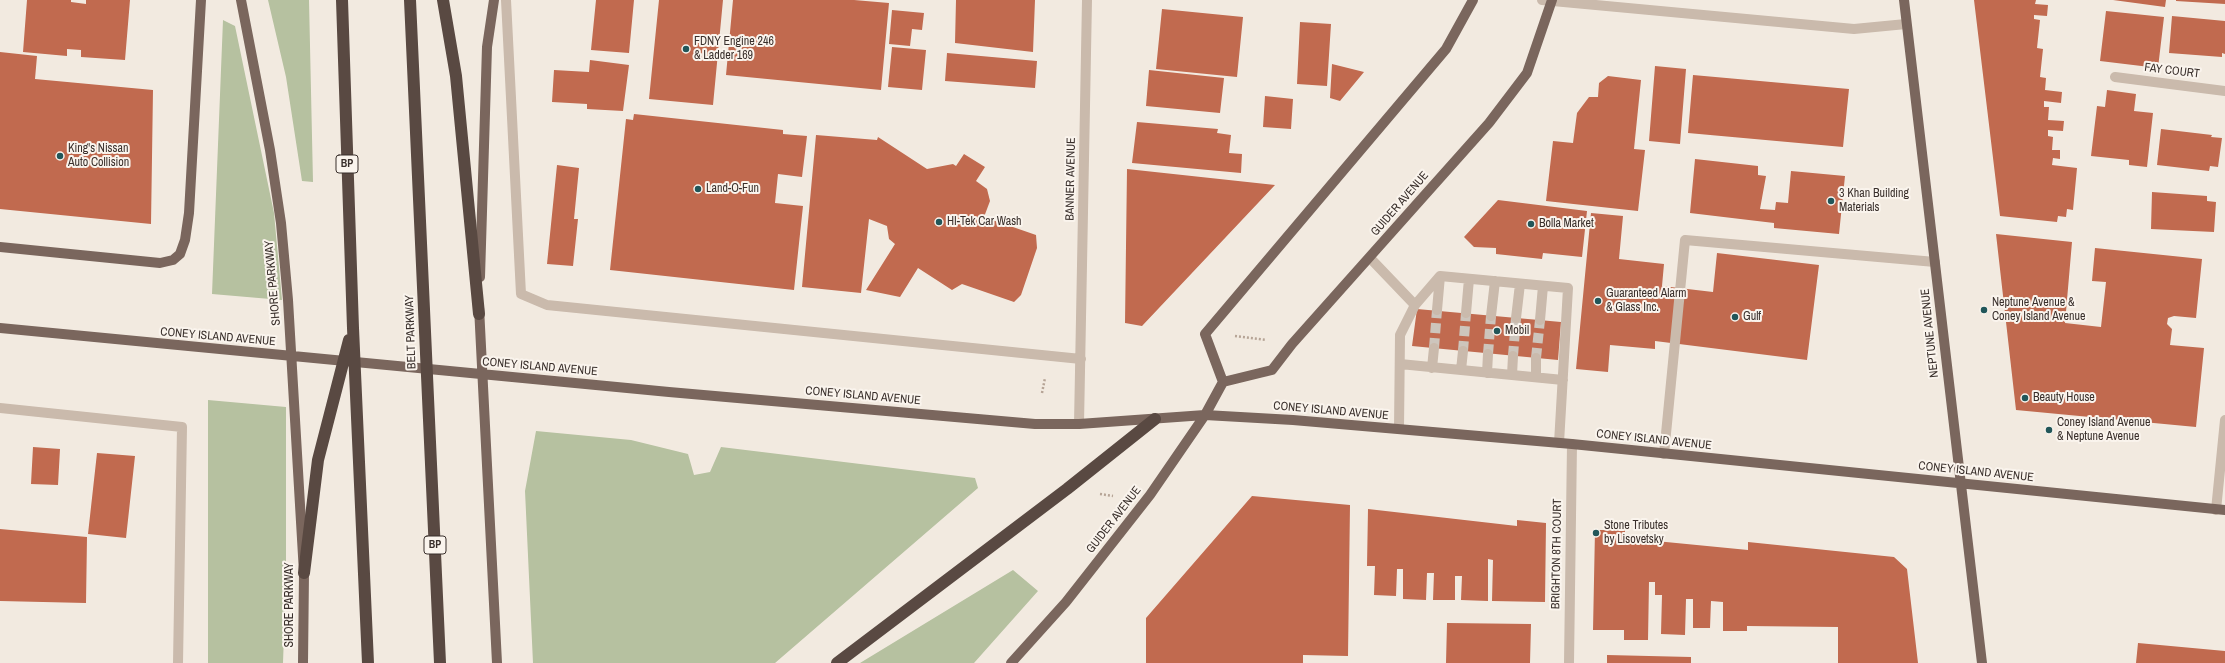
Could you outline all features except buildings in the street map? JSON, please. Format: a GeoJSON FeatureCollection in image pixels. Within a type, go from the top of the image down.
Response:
{"type":"FeatureCollection","features":[{"type":"Feature","properties":{"kind":"highway","name":"BP"},"geometry":{"type":"LineString","coordinates":[[342,0],[353,328],[368,663]]}},
{"type":"Feature","properties":{"kind":"highway","name":"BELT PARKWAY"},"geometry":{"type":"LineString","coordinates":[[410,0],[440,663]]}},
{"type":"Feature","properties":{"kind":"highway"},"geometry":{"type":"LineString","coordinates":[[443,0],[456,76],[479,314]]}},
{"type":"Feature","properties":{"kind":"highway"},"geometry":{"type":"LineString","coordinates":[[304,573],[318,460],[353,328]]}},
{"type":"Feature","properties":{"kind":"highway"},"geometry":{"type":"LineString","coordinates":[[837,663],[1068,489],[1155,418]]}},
{"type":"Feature","properties":{"kind":"main road"},"geometry":{"type":"LineString","coordinates":[[0,247],[160,263],[172,260],[180,254],[185,240],[189,213],[201,0]]}},
{"type":"Feature","properties":{"kind":"main road","name":"SHORE PARKWAY"},"geometry":{"type":"LineString","coordinates":[[241,0],[270,150],[281,223],[288,300],[304,573],[303,663]]}},
{"type":"Feature","properties":{"kind":"main road"},"geometry":{"type":"LineString","coordinates":[[494,0],[486,47],[479,314],[497,663]]}},
{"type":"Feature","properties":{"kind":"main road"},"geometry":{"type":"LineString","coordinates":[[1223,382],[1205,334],[1446,49],[1473,0]]}},
{"type":"Feature","properties":{"kind":"main road","name":"GUIDER AVENUE"},"geometry":{"type":"LineString","coordinates":[[1011,663],[1071,596],[1150,495],[1205,415],[1223,382],[1272,370],[1292,344],[1370,258],[1488,123],[1527,73],[1548,0]]}},
{"type":"Feature","properties":{"kind":"main road","name":"NEPTUNE AVENUE"},"geometry":{"type":"LineString","coordinates":[[1904,0],[1982,663]]}},
{"type":"Feature","properties":{"kind":"main road","name":"CONEY ISLAND AVENUE"},"geometry":{"type":"LineString","coordinates":[[0,328],[115,341],[1035,424],[1079,424],[1205,415],[1399,429],[1572,444],[2220,510]]}},
{"type":"Feature","properties":{"kind":"street"},"geometry":{"type":"LineString","coordinates":[[506,0],[521,294],[547,305],[1081,359],[1079,424]]}},
{"type":"Feature","properties":{"kind":"street","name":"BANNER AVENUE"},"geometry":{"type":"LineString","coordinates":[[1081,359],[1087,0]]}},
{"type":"Feature","properties":{"kind":"street"},"geometry":{"type":"LineString","coordinates":[[1548,0],[1854,29],[1906,24]]}},
{"type":"Feature","properties":{"kind":"street","name":"FAY COURT"},"geometry":{"type":"LineString","coordinates":[[2115,77],[2225,91]]}},
{"type":"Feature","properties":{"kind":"street"},"geometry":{"type":"LineString","coordinates":[[1664,454],[1685,240],[1935,262]]}},
{"type":"Feature","properties":{"kind":"street"},"geometry":{"type":"LineString","coordinates":[[1370,258],[1415,305]]}},
{"type":"Feature","properties":{"kind":"street"},"geometry":{"type":"LineString","coordinates":[[1399,429],[1400,335],[1415,305],[1440,276]]}},
{"type":"Feature","properties":{"kind":"street"},"geometry":{"type":"LineString","coordinates":[[1440,276],[1568,288],[1559,443]]}},
{"type":"Feature","properties":{"kind":"street"},"geometry":{"type":"LineString","coordinates":[[1437,310],[1440,276]]}},
{"type":"Feature","properties":{"kind":"street"},"geometry":{"type":"LineString","coordinates":[[1466,313],[1469,279]]}},
{"type":"Feature","properties":{"kind":"street"},"geometry":{"type":"LineString","coordinates":[[1491,316],[1495,281]]}},
{"type":"Feature","properties":{"kind":"street"},"geometry":{"type":"LineString","coordinates":[[1516,318],[1520,284]]}},
{"type":"Feature","properties":{"kind":"street"},"geometry":{"type":"LineString","coordinates":[[1540,320],[1543,286]]}},
{"type":"Feature","properties":{"kind":"street"},"geometry":{"type":"LineString","coordinates":[[1432,368],[1434,348]]}},
{"type":"Feature","properties":{"kind":"street"},"geometry":{"type":"LineString","coordinates":[[1461,370],[1463,351]]}},
{"type":"Feature","properties":{"kind":"street"},"geometry":{"type":"LineString","coordinates":[[1487,373],[1488,354]]}},
{"type":"Feature","properties":{"kind":"street"},"geometry":{"type":"LineString","coordinates":[[1512,375],[1513,356]]}},
{"type":"Feature","properties":{"kind":"street"},"geometry":{"type":"LineString","coordinates":[[1536,358],[1536,377]]}},
{"type":"Feature","properties":{"kind":"street"},"geometry":{"type":"LineString","coordinates":[[1400,364],[1563,380]]}},
{"type":"Feature","properties":{"kind":"street"},"geometry":{"type":"LineString","coordinates":[[0,408],[182,427],[178,663]]}},
{"type":"Feature","properties":{"kind":"street"},"geometry":{"type":"LineString","coordinates":[[2220,510],[2225,420]]}},
{"type":"Feature","properties":{"kind":"street","name":"BRIGHTON 8TH COURT"},"geometry":{"type":"LineString","coordinates":[[1569,663],[1572,444]]}},
{"type":"Feature","properties":{"kind":"path"},"geometry":{"type":"LineString","coordinates":[[1231,335],[1270,341]]}},
{"type":"Feature","properties":{"kind":"path"},"geometry":{"type":"LineString","coordinates":[[1042,393],[1046,375]]}},
{"type":"Feature","properties":{"kind":"path"},"geometry":{"type":"LineString","coordinates":[[1095,494],[1113,496]]}},
{"type":"Feature","properties":{"kind":"green space"},"geometry":{"type":"Polygon","coordinates":[[[268,0],[309,0],[313,182],[302,181],[286,77],[268,0]]]}},
{"type":"Feature","properties":{"kind":"green space"},"geometry":{"type":"Polygon","coordinates":[[[223,20],[235,26],[274,213],[282,300],[212,294],[223,20]]]}},
{"type":"Feature","properties":{"kind":"green space"},"geometry":{"type":"Polygon","coordinates":[[[208,400],[286,407],[286,577],[283,663],[208,663],[208,400]]]}},
{"type":"Feature","properties":{"kind":"green space"},"geometry":{"type":"Polygon","coordinates":[[[536,431],[631,440],[688,454],[694,475],[710,472],[721,447],[975,478],[978,488],[775,663],[533,663],[525,491],[536,431]]]}},
{"type":"Feature","properties":{"kind":"green space"},"geometry":{"type":"Polygon","coordinates":[[[1013,570],[1038,591],[974,663],[860,663],[1013,570]]]}},
{"type":"Feature","properties":{"kind":"tunnel"},"geometry":{"type":"LineString","coordinates":[[1434,348],[1437,310]]}},
{"type":"Feature","properties":{"kind":"tunnel"},"geometry":{"type":"LineString","coordinates":[[1463,351],[1466,313]]}},
{"type":"Feature","properties":{"kind":"tunnel"},"geometry":{"type":"LineString","coordinates":[[1488,354],[1491,316]]}},
{"type":"Feature","properties":{"kind":"tunnel"},"geometry":{"type":"LineString","coordinates":[[1513,356],[1516,318]]}},
{"type":"Feature","properties":{"kind":"tunnel"},"geometry":{"type":"LineString","coordinates":[[1536,358],[1540,320]]}},
{"type":"Feature","properties":{"kind":"place","name":"FDNY Engine 246 & Ladder 169"},"geometry":{"type":"Point","coordinates":[686,49]}},
{"type":"Feature","properties":{"kind":"place","name":"King's Nissan Auto Collision"},"geometry":{"type":"Point","coordinates":[60,156]}},
{"type":"Feature","properties":{"kind":"place","name":"Land-O-Fun"},"geometry":{"type":"Point","coordinates":[698,189]}},
{"type":"Feature","properties":{"kind":"place","name":"3 Khan Building Materials"},"geometry":{"type":"Point","coordinates":[1831,201]}},
{"type":"Feature","properties":{"kind":"place","name":"HI-Tek Car Wash"},"geometry":{"type":"Point","coordinates":[939,222]}},
{"type":"Feature","properties":{"kind":"place","name":"Bolla Market"},"geometry":{"type":"Point","coordinates":[1531,224]}},
{"type":"Feature","properties":{"kind":"place","name":"Guaranteed Alarm & Glass Inc."},"geometry":{"type":"Point","coordinates":[1598,301]}},
{"type":"Feature","properties":{"kind":"place","name":"Neptune Avenue & Coney Island Avenue"},"geometry":{"type":"Point","coordinates":[1984,310]}},
{"type":"Feature","properties":{"kind":"place","name":"Gulf"},"geometry":{"type":"Point","coordinates":[1735,317]}},
{"type":"Feature","properties":{"kind":"place","name":"Mobil"},"geometry":{"type":"Point","coordinates":[1497,331]}},
{"type":"Feature","properties":{"kind":"place","name":"Beauty House"},"geometry":{"type":"Point","coordinates":[2025,398]}},
{"type":"Feature","properties":{"kind":"place","name":"Coney Island Avenue & Neptune Avenue"},"geometry":{"type":"Point","coordinates":[2049,430]}},
{"type":"Feature","properties":{"kind":"place","name":"Stone Tributes by Lisovetsky"},"geometry":{"type":"Point","coordinates":[1596,533]}}]}
